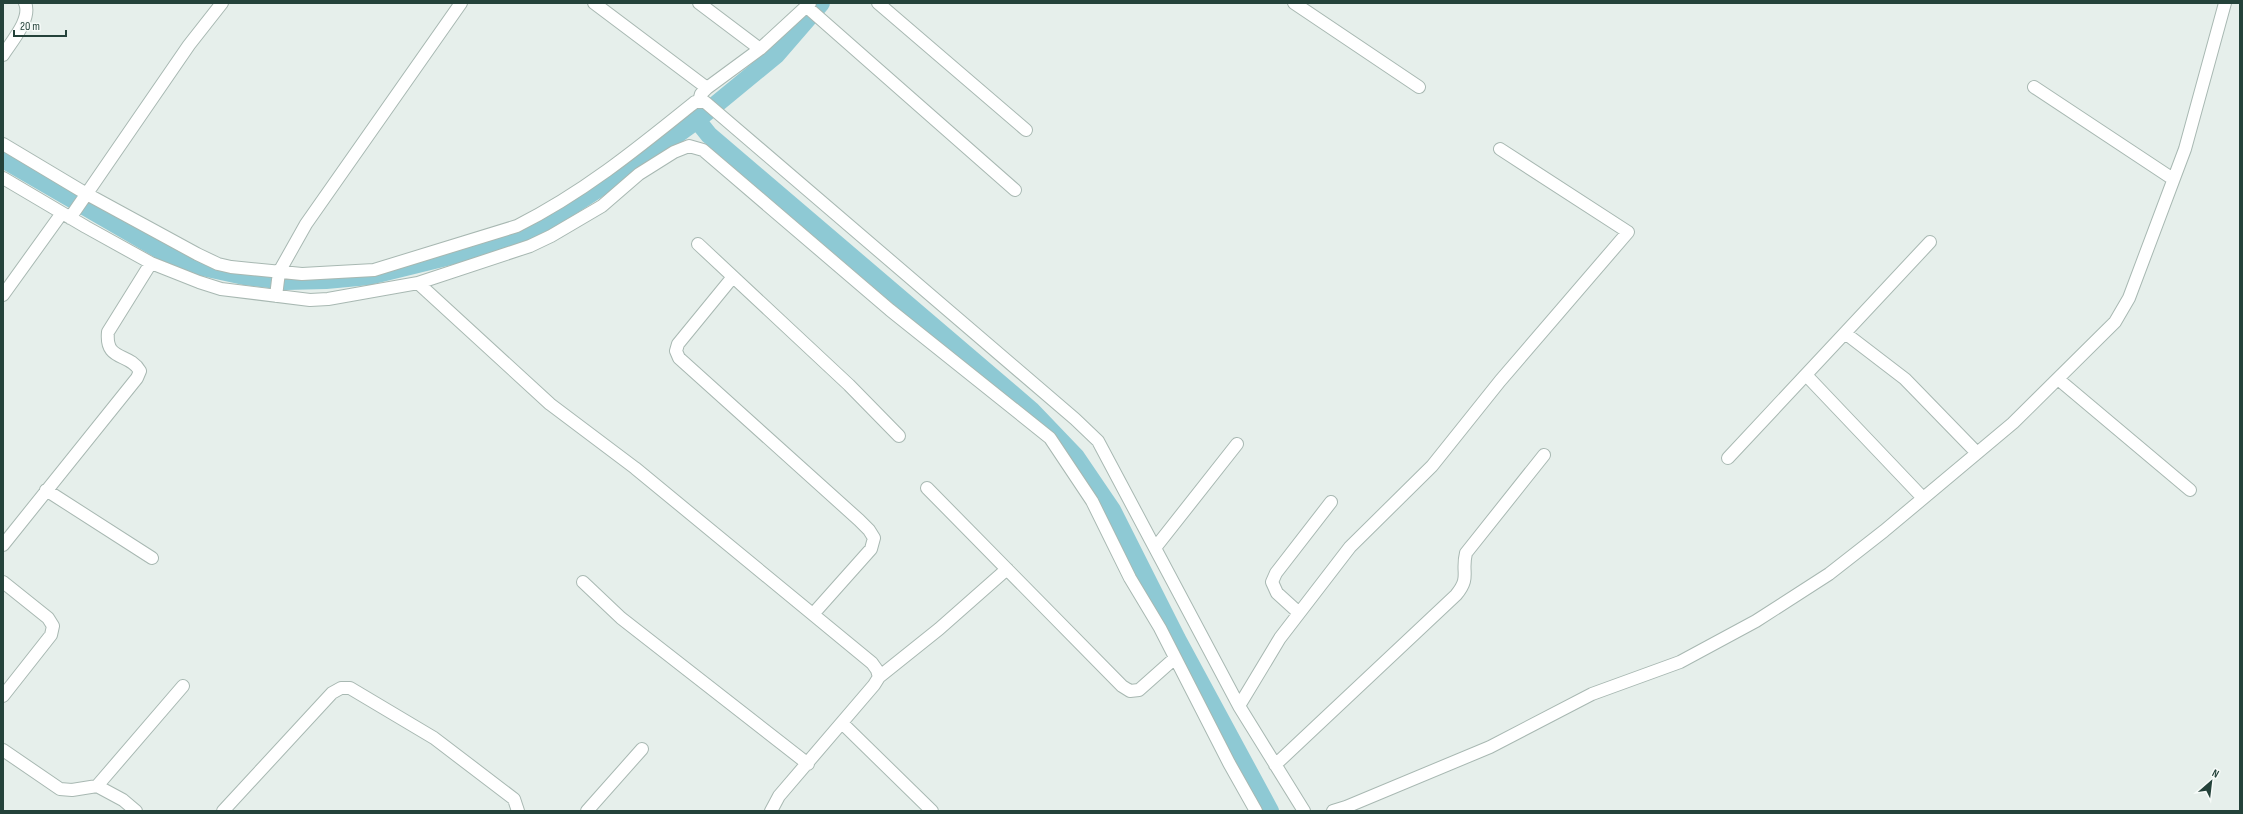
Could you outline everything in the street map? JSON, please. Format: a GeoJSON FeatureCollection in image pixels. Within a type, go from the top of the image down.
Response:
{"type":"FeatureCollection","features":[{"type":"Feature","properties":{"kind":"street"},"geometry":{"type":"LineString","coordinates":[[3,55],[24,22],[27,8],[25,3]]}},
{"type":"Feature","properties":{"kind":"street"},"geometry":{"type":"LineString","coordinates":[[3,295],[84,196],[189,45],[222,3]]}},
{"type":"Feature","properties":{"kind":"street"},"geometry":{"type":"LineString","coordinates":[[278,283],[306,224],[461,3]]}},
{"type":"Feature","properties":{"kind":"street"},"geometry":{"type":"LineString","coordinates":[[594,3],[707,88]]}},
{"type":"Feature","properties":{"kind":"street"},"geometry":{"type":"LineString","coordinates":[[699,3],[760,49]]}},
{"type":"Feature","properties":{"kind":"street"},"geometry":{"type":"LineString","coordinates":[[878,3],[1026,130]]}},
{"type":"Feature","properties":{"kind":"street"},"geometry":{"type":"LineString","coordinates":[[1294,3],[1419,87]]}},
{"type":"Feature","properties":{"kind":"street"},"geometry":{"type":"LineString","coordinates":[[1332,811],[1346,807],[1490,747],[1592,694],[1680,662],[1756,621],[1829,574],[2013,423],[2115,322],[2124,309],[2185,149],[2225,3]]}},
{"type":"Feature","properties":{"kind":"street"},"geometry":{"type":"LineString","coordinates":[[1015,190],[812,9],[701,94],[702,101],[1075,419],[1098,442],[1239,706],[1304,811]]}},
{"type":"Feature","properties":{"kind":"street"},"geometry":{"type":"LineString","coordinates":[[2034,87],[2173,179]]}},
{"type":"Feature","properties":{"kind":"street"},"geometry":{"type":"LineString","coordinates":[[3,178],[151,263],[221,289],[278,283],[302,274],[374,270],[517,226],[537,216],[620,163],[695,102],[702,101]]}},
{"type":"Feature","properties":{"kind":"street"},"geometry":{"type":"LineString","coordinates":[[3,144],[84,196],[218,264],[278,283],[310,300],[328,299],[418,283],[530,246],[551,236],[602,206],[639,174],[674,152],[689,146],[703,150],[890,310],[1050,438],[1092,501],[1130,578],[1160,628],[1256,811]]}},
{"type":"Feature","properties":{"kind":"street"},"geometry":{"type":"LineString","coordinates":[[1239,706],[1280,638],[1350,547],[1432,466],[1500,381],[1628,232],[1500,150]]}},
{"type":"Feature","properties":{"kind":"street"},"geometry":{"type":"LineString","coordinates":[[1728,458],[1930,242]]}},
{"type":"Feature","properties":{"kind":"street"},"geometry":{"type":"LineString","coordinates":[[698,244],[732,278],[849,385],[899,436]]}},
{"type":"Feature","properties":{"kind":"street"},"geometry":{"type":"LineString","coordinates":[[3,545],[137,378],[140,371],[136,364],[112,352],[107,342],[108,332],[151,263]]}},
{"type":"Feature","properties":{"kind":"street"},"geometry":{"type":"LineString","coordinates":[[732,278],[678,344],[676,351],[679,358],[859,520],[869,530],[874,538],[871,549],[814,613]]}},
{"type":"Feature","properties":{"kind":"street"},"geometry":{"type":"LineString","coordinates":[[418,283],[550,404],[635,468],[814,613],[872,663],[877,670],[879,677]]}},
{"type":"Feature","properties":{"kind":"street"},"geometry":{"type":"LineString","coordinates":[[1845,333],[1905,378],[1977,453]]}},
{"type":"Feature","properties":{"kind":"street"},"geometry":{"type":"LineString","coordinates":[[1806,375],[1923,498]]}},
{"type":"Feature","properties":{"kind":"street"},"geometry":{"type":"LineString","coordinates":[[2058,379],[2190,490]]}},
{"type":"Feature","properties":{"kind":"street"},"geometry":{"type":"LineString","coordinates":[[1155,548],[1237,444]]}},
{"type":"Feature","properties":{"kind":"street"},"geometry":{"type":"LineString","coordinates":[[1275,765],[1464,586],[1466,578],[1463,562],[1466,553],[1544,455]]}},
{"type":"Feature","properties":{"kind":"street"},"geometry":{"type":"LineString","coordinates":[[927,488],[1122,686],[1130,691],[1139,690],[1148,684],[1175,658]]}},
{"type":"Feature","properties":{"kind":"street"},"geometry":{"type":"LineString","coordinates":[[46,490],[152,558]]}},
{"type":"Feature","properties":{"kind":"street"},"geometry":{"type":"LineString","coordinates":[[1299,613],[1276,593],[1272,582],[1276,573],[1331,502]]}},
{"type":"Feature","properties":{"kind":"street"},"geometry":{"type":"LineString","coordinates":[[771,811],[779,796],[842,724],[879,677],[939,629],[1007,569]]}},
{"type":"Feature","properties":{"kind":"street"},"geometry":{"type":"LineString","coordinates":[[3,582],[48,618],[53,626],[51,635],[3,696]]}},
{"type":"Feature","properties":{"kind":"street"},"geometry":{"type":"LineString","coordinates":[[583,582],[620,618],[808,764]]}},
{"type":"Feature","properties":{"kind":"street"},"geometry":{"type":"LineString","coordinates":[[97,786],[183,686]]}},
{"type":"Feature","properties":{"kind":"street"},"geometry":{"type":"LineString","coordinates":[[223,811],[307,718],[332,694],[341,688],[350,688],[434,738],[514,799],[518,811]]}},
{"type":"Feature","properties":{"kind":"street"},"geometry":{"type":"LineString","coordinates":[[842,724],[932,811]]}},
{"type":"Feature","properties":{"kind":"street"},"geometry":{"type":"LineString","coordinates":[[587,811],[642,749]]}},
{"type":"Feature","properties":{"kind":"street"},"geometry":{"type":"LineString","coordinates":[[3,750],[60,788],[72,790],[97,786],[123,800],[136,811]]}},
{"type":"Feature","properties":{"kind":"waterway"},"geometry":{"type":"LineString","coordinates":[[3,159],[172,257],[198,266],[244,276],[286,281],[326,280],[369,276],[495,245],[526,233],[567,209],[638,163],[697,120],[776,55],[821,3]]}},
{"type":"Feature","properties":{"kind":"waterway"},"geometry":{"type":"LineString","coordinates":[[697,120],[709,135],[1031,410],[1076,457],[1112,510],[1177,639],[1270,811]]}}]}
